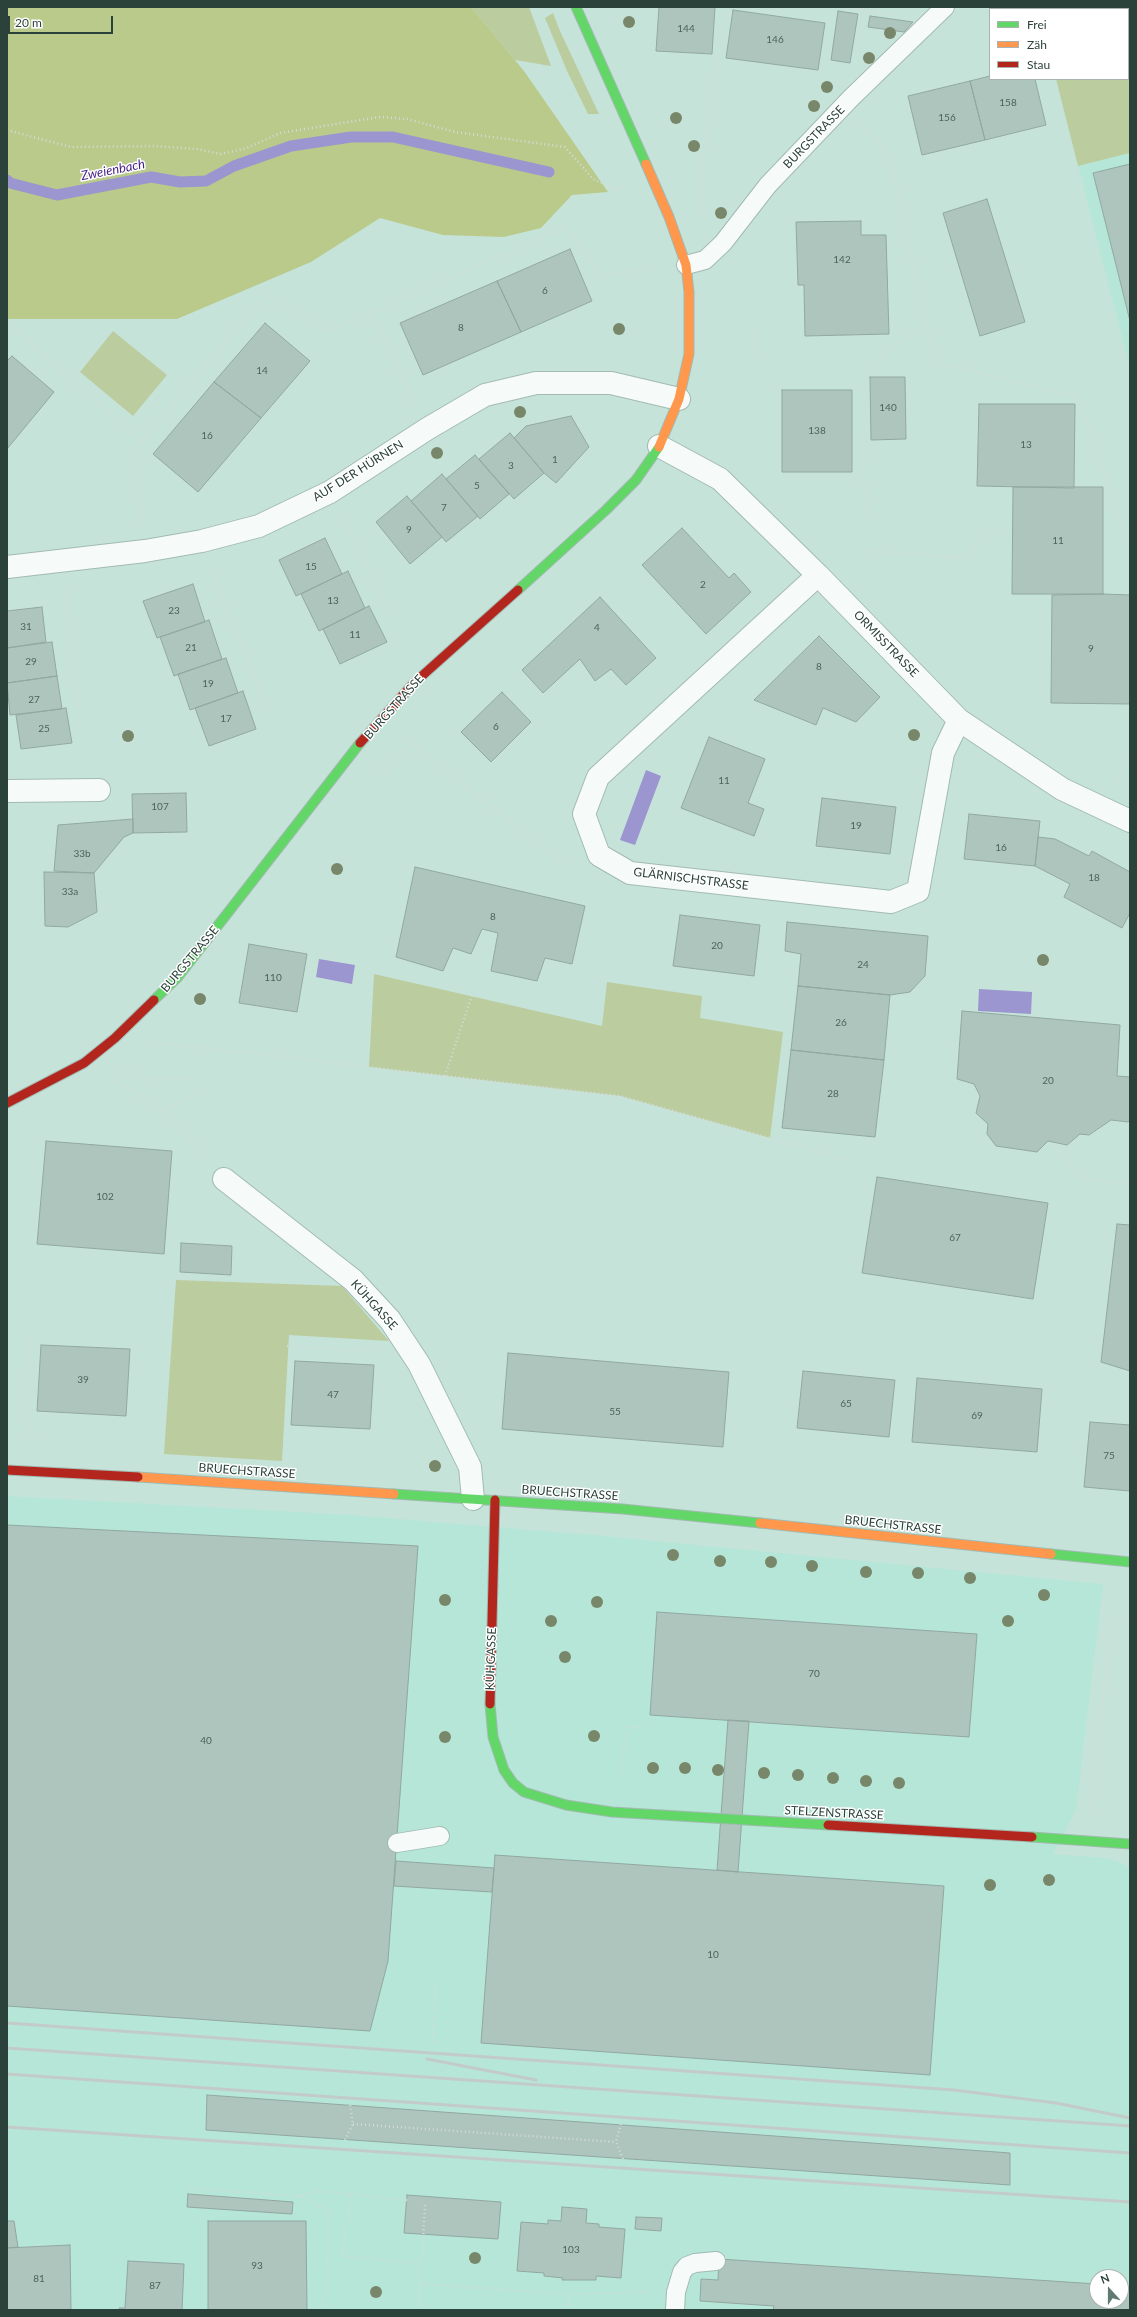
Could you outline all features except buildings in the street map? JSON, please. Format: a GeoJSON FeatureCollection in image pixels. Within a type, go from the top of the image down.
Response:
{"type":"FeatureCollection","features":[{"type":"Feature","properties":{"kind":"street","name":"BURGSTRASSE"},"geometry":{"type":"LineString","coordinates":[[7,1103],[84,1063],[115,1038],[177,978],[356,748],[414,683],[606,510],[636,480],[659,446],[679,399],[689,354],[690,311],[686,265],[668,217],[576,7]]}},
{"type":"Feature","properties":{"kind":"street","name":"AUF DER HÜRNEN"},"geometry":{"type":"LineString","coordinates":[[7,567],[61,562],[145,551],[202,541],[259,526],[330,492],[427,429],[485,395],[536,383],[610,383],[679,399]]}},
{"type":"Feature","properties":{"kind":"street","name":"ORMISSTRASSE"},"geometry":{"type":"LineString","coordinates":[[659,446],[720,479],[818,574],[959,720],[1062,789],[1130,821]]}},
{"type":"Feature","properties":{"kind":"street"},"geometry":{"type":"LineString","coordinates":[[598,855],[584,814],[598,777],[818,574]]}},
{"type":"Feature","properties":{"kind":"street","name":"GLÄRNISCHSTRASSE"},"geometry":{"type":"LineString","coordinates":[[598,855],[630,873],[891,902],[918,891],[925,857],[933,800],[944,753],[959,720]]}},
{"type":"Feature","properties":{"kind":"street"},"geometry":{"type":"LineString","coordinates":[[7,791],[99,790]]}},
{"type":"Feature","properties":{"kind":"street","name":"KÜHGASSE"},"geometry":{"type":"LineString","coordinates":[[224,1179],[353,1280],[390,1320],[413,1353],[470,1467],[473,1499]]}},
{"type":"Feature","properties":{"kind":"street","name":"BRUECHSTRASSE"},"geometry":{"type":"LineString","coordinates":[[7,1470],[52,1471],[623,1509],[1130,1562]]}},
{"type":"Feature","properties":{"kind":"street","name":"KÜHGASSE"},"geometry":{"type":"LineString","coordinates":[[495,1500],[490,1717],[493,1737],[504,1770],[513,1783],[524,1792],[538,1796]]}},
{"type":"Feature","properties":{"kind":"street","name":"STELZENSTRASSE"},"geometry":{"type":"LineString","coordinates":[[538,1796],[566,1805],[612,1812],[1080,1839],[1130,1844]]}},
{"type":"Feature","properties":{"kind":"lane","name":"BURGSTRASSE"},"geometry":{"type":"LineString","coordinates":[[686,265],[705,260],[723,243],[768,185],[844,106],[945,7]]}},
{"type":"Feature","properties":{"kind":"lane"},"geometry":{"type":"LineString","coordinates":[[397,1843],[440,1836]]}},
{"type":"Feature","properties":{"kind":"lane"},"geometry":{"type":"LineString","coordinates":[[675,2310],[676,2292],[687,2266],[695,2263],[716,2261]]}},
{"type":"Feature","properties":{"kind":"path"},"geometry":{"type":"LineString","coordinates":[[701,222],[702,170],[727,7]]}},
{"type":"Feature","properties":{"kind":"path"},"geometry":{"type":"LineString","coordinates":[[846,7],[931,20]]}},
{"type":"Feature","properties":{"kind":"path"},"geometry":{"type":"LineString","coordinates":[[844,106],[889,152],[926,326],[941,363],[1078,397],[1130,548]]}},
{"type":"Feature","properties":{"kind":"path"},"geometry":{"type":"LineString","coordinates":[[7,130],[72,147],[153,146],[197,149],[220,154],[247,148],[280,133],[380,117],[407,119],[455,132],[565,147],[593,179],[616,190],[626,185]]}},
{"type":"Feature","properties":{"kind":"path"},"geometry":{"type":"LineString","coordinates":[[145,551],[135,449],[266,295],[333,330],[373,314],[566,227],[601,276],[660,268]]}},
{"type":"Feature","properties":{"kind":"path"},"geometry":{"type":"LineString","coordinates":[[373,314],[427,429]]}},
{"type":"Feature","properties":{"kind":"path"},"geometry":{"type":"LineString","coordinates":[[866,515],[868,500],[863,481],[868,375],[889,348],[926,326]]}},
{"type":"Feature","properties":{"kind":"path"},"geometry":{"type":"LineString","coordinates":[[7,334],[13,327],[142,442]]}},
{"type":"Feature","properties":{"kind":"path"},"geometry":{"type":"LineString","coordinates":[[754,355],[755,327]]}},
{"type":"Feature","properties":{"kind":"path"},"geometry":{"type":"LineString","coordinates":[[330,492],[392,617]]}},
{"type":"Feature","properties":{"kind":"path"},"geometry":{"type":"LineString","coordinates":[[864,551],[966,558],[983,536],[1000,535]]}},
{"type":"Feature","properties":{"kind":"path"},"geometry":{"type":"LineString","coordinates":[[202,541],[234,635],[244,647],[265,709]]}},
{"type":"Feature","properties":{"kind":"path"},"geometry":{"type":"LineString","coordinates":[[61,562],[80,714]]}},
{"type":"Feature","properties":{"kind":"path"},"geometry":{"type":"LineString","coordinates":[[387,772],[410,742],[556,858],[586,862],[598,855]]}},
{"type":"Feature","properties":{"kind":"path"},"geometry":{"type":"LineString","coordinates":[[1114,789],[1130,751]]}},
{"type":"Feature","properties":{"kind":"path"},"geometry":{"type":"LineString","coordinates":[[1126,760],[1130,761]]}},
{"type":"Feature","properties":{"kind":"path"},"geometry":{"type":"LineString","coordinates":[[445,1076],[474,989]]}},
{"type":"Feature","properties":{"kind":"path"},"geometry":{"type":"LineString","coordinates":[[115,1038],[620,1096],[848,1160]]}},
{"type":"Feature","properties":{"kind":"path"},"geometry":{"type":"LineString","coordinates":[[120,1062],[152,1081],[163,1078],[190,1078]]}},
{"type":"Feature","properties":{"kind":"path"},"geometry":{"type":"LineString","coordinates":[[110,1078],[164,1110],[224,1179]]}},
{"type":"Feature","properties":{"kind":"path"},"geometry":{"type":"LineString","coordinates":[[164,1110],[195,1094]]}},
{"type":"Feature","properties":{"kind":"path"},"geometry":{"type":"LineString","coordinates":[[1054,1145],[1081,1178],[1130,1183]]}},
{"type":"Feature","properties":{"kind":"path"},"geometry":{"type":"LineString","coordinates":[[30,1336],[26,1424],[36,1444]]}},
{"type":"Feature","properties":{"kind":"path"},"geometry":{"type":"LineString","coordinates":[[287,1346],[413,1353]]}},
{"type":"Feature","properties":{"kind":"path"},"geometry":{"type":"LineString","coordinates":[[1090,1816],[1112,1621],[1130,1617]]}},
{"type":"Feature","properties":{"kind":"path"},"geometry":{"type":"LineString","coordinates":[[619,1775],[628,1727],[644,1727]]}},
{"type":"Feature","properties":{"kind":"path"},"geometry":{"type":"LineString","coordinates":[[432,2041],[436,1983]]}},
{"type":"Feature","properties":{"kind":"path"},"geometry":{"type":"LineString","coordinates":[[345,2140],[353,2124],[350,2105]]}},
{"type":"Feature","properties":{"kind":"path"},"geometry":{"type":"LineString","coordinates":[[353,2124],[616,2142]]}},
{"type":"Feature","properties":{"kind":"path"},"geometry":{"type":"LineString","coordinates":[[621,2124],[616,2142],[623,2159]]}},
{"type":"Feature","properties":{"kind":"path"},"geometry":{"type":"LineString","coordinates":[[191,2188],[300,2196],[317,2191],[407,2200]]}},
{"type":"Feature","properties":{"kind":"path"},"geometry":{"type":"LineString","coordinates":[[350,2194],[342,2256],[420,2264]]}},
{"type":"Feature","properties":{"kind":"path"},"geometry":{"type":"LineString","coordinates":[[300,2196],[328,2210],[325,2310]]}},
{"type":"Feature","properties":{"kind":"path"},"geometry":{"type":"LineString","coordinates":[[419,2310],[420,2264],[425,2205]]}},
{"type":"Feature","properties":{"kind":"path"},"geometry":{"type":"LineString","coordinates":[[420,2284],[569,2294],[676,2292]]}},
{"type":"Feature","properties":{"kind":"path"},"geometry":{"type":"LineString","coordinates":[[568,2305],[569,2294]]}},
{"type":"Feature","properties":{"kind":"shaded area"},"geometry":{"type":"Polygon","coordinates":[[[471,7],[529,7],[551,66],[515,60],[471,7]]]}},
{"type":"Feature","properties":{"kind":"shaded area"},"geometry":{"type":"Polygon","coordinates":[[[1130,7],[1130,153],[1078,166],[1056,80],[1129,80],[1129,8],[1039,8],[1130,7]]]}},
{"type":"Feature","properties":{"kind":"shaded area"},"geometry":{"type":"Polygon","coordinates":[[[553,13],[599,114],[588,114],[567,71],[545,18],[553,13]]]}},
{"type":"Feature","properties":{"kind":"shaded area"},"geometry":{"type":"Polygon","coordinates":[[[1130,153],[1130,368],[1078,166],[1130,153]]]}},
{"type":"Feature","properties":{"kind":"shaded area"},"geometry":{"type":"Polygon","coordinates":[[[113,331],[167,375],[133,416],[80,372],[113,331]]]}},
{"type":"Feature","properties":{"kind":"shaded area"},"geometry":{"type":"Polygon","coordinates":[[[646,770],[661,776],[635,845],[620,840],[646,770]]]}},
{"type":"Feature","properties":{"kind":"shaded area"},"geometry":{"type":"Polygon","coordinates":[[[319,959],[355,965],[352,984],[316,977],[319,959]]]}},
{"type":"Feature","properties":{"kind":"shaded area"},"geometry":{"type":"Polygon","coordinates":[[[374,974],[602,1026],[607,982],[702,996],[700,1018],[783,1032],[770,1138],[620,1096],[369,1067],[374,974]]]}},
{"type":"Feature","properties":{"kind":"shaded area"},"geometry":{"type":"Polygon","coordinates":[[[979,989],[1032,992],[1031,1014],[978,1011],[979,989]]]}},
{"type":"Feature","properties":{"kind":"shaded area"},"geometry":{"type":"Polygon","coordinates":[[[176,1280],[342,1286],[389,1341],[289,1335],[282,1461],[164,1454],[176,1280]]]}},
{"type":"Feature","properties":{"kind":"shaded area"},"geometry":{"type":"Polygon","coordinates":[[[7,1496],[351,1515],[593,1535],[1103,1584],[1076,1810],[1053,1854],[1106,1858],[1120,1862],[1130,1868],[1130,2310],[7,2310],[7,1496]]]}},
{"type":"Feature","properties":{"kind":"green space"},"geometry":{"type":"Polygon","coordinates":[[[7,7],[471,7],[524,71],[608,192],[572,195],[541,228],[504,237],[443,235],[380,218],[311,262],[177,319],[7,319],[7,7]]]}},
{"type":"Feature","properties":{"kind":"waterway","name":"Zweienbach"},"geometry":{"type":"LineString","coordinates":[[7,180],[10,183],[57,195],[151,177],[180,182],[206,181],[234,166],[291,146],[351,137],[393,137],[549,172]]}},
{"type":"Feature","properties":{"kind":"railway"},"geometry":{"type":"LineString","coordinates":[[7,2023],[954,2090],[1056,2103],[1130,2118]]}},
{"type":"Feature","properties":{"kind":"railway"},"geometry":{"type":"LineString","coordinates":[[7,2048],[1130,2126]]}},
{"type":"Feature","properties":{"kind":"railway"},"geometry":{"type":"LineString","coordinates":[[427,2059],[536,2080]]}},
{"type":"Feature","properties":{"kind":"railway"},"geometry":{"type":"LineString","coordinates":[[7,2074],[1130,2153]]}},
{"type":"Feature","properties":{"kind":"railway"},"geometry":{"type":"LineString","coordinates":[[7,2127],[1130,2202]]}},
{"type":"Feature","properties":{"kind":"traffic: fast"},"geometry":{"type":"LineString","coordinates":[[576,7],[646,164]]}},
{"type":"Feature","properties":{"kind":"traffic: fast"},"geometry":{"type":"LineString","coordinates":[[518,590],[606,510],[636,480],[659,447]]}},
{"type":"Feature","properties":{"kind":"traffic: fast"},"geometry":{"type":"LineString","coordinates":[[154,1000],[177,978],[360,743]]}},
{"type":"Feature","properties":{"kind":"traffic: fast"},"geometry":{"type":"LineString","coordinates":[[394,1494],[623,1509],[760,1523]]}},
{"type":"Feature","properties":{"kind":"traffic: fast"},"geometry":{"type":"LineString","coordinates":[[1051,1554],[1130,1562]]}},
{"type":"Feature","properties":{"kind":"traffic: fast"},"geometry":{"type":"LineString","coordinates":[[490,1704],[493,1737],[504,1770],[513,1783],[524,1792],[566,1805],[612,1812],[828,1825]]}},
{"type":"Feature","properties":{"kind":"traffic: fast"},"geometry":{"type":"LineString","coordinates":[[1032,1837],[1130,1844]]}},
{"type":"Feature","properties":{"kind":"traffic: slow"},"geometry":{"type":"LineString","coordinates":[[646,164],[669,217],[686,265],[689,292],[689,354],[679,399],[659,447]]}},
{"type":"Feature","properties":{"kind":"traffic: slow"},"geometry":{"type":"LineString","coordinates":[[138,1477],[394,1494]]}},
{"type":"Feature","properties":{"kind":"traffic: slow"},"geometry":{"type":"LineString","coordinates":[[760,1523],[1051,1554]]}},
{"type":"Feature","properties":{"kind":"traffic: jam"},"geometry":{"type":"LineString","coordinates":[[360,743],[414,683],[518,590]]}},
{"type":"Feature","properties":{"kind":"traffic: jam"},"geometry":{"type":"LineString","coordinates":[[7,1103],[84,1063],[115,1038],[154,1000]]}},
{"type":"Feature","properties":{"kind":"traffic: jam"},"geometry":{"type":"LineString","coordinates":[[7,1470],[138,1477]]}},
{"type":"Feature","properties":{"kind":"traffic: jam"},"geometry":{"type":"LineString","coordinates":[[490,1704],[495,1500]]}},
{"type":"Feature","properties":{"kind":"traffic: jam"},"geometry":{"type":"LineString","coordinates":[[828,1825],[1032,1837]]}}]}
